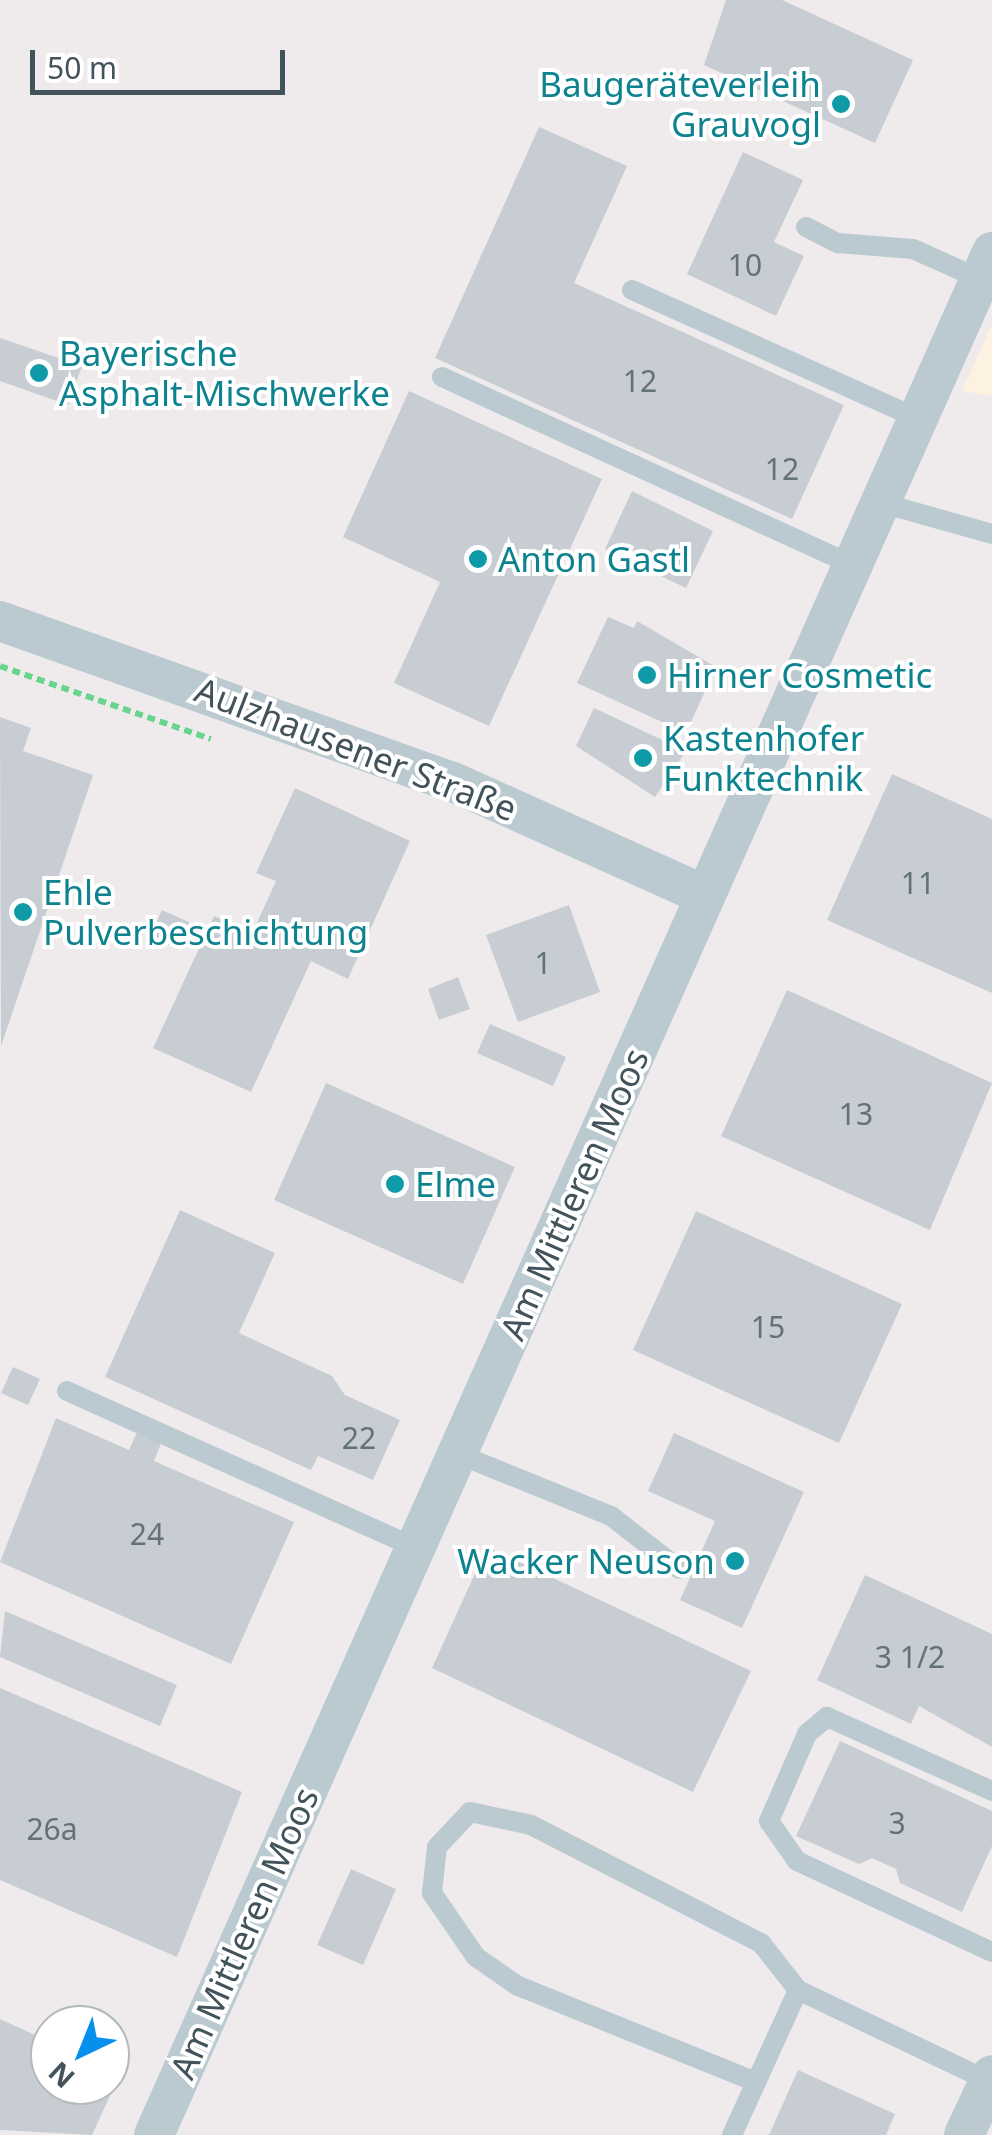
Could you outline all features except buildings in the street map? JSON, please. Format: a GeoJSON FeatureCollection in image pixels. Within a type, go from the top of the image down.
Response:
{"type":"FeatureCollection","features":[{"type":"Feature","properties":{"kind":"street","name":"Am Mittleren Moos"},"geometry":{"type":"LineString","coordinates":[[154,2135],[986,265]]}},
{"type":"Feature","properties":{"kind":"street","name":"Aulzhausener Straße"},"geometry":{"type":"LineString","coordinates":[[0,621],[453,782],[705,894]]}},
{"type":"Feature","properties":{"kind":"street"},"geometry":{"type":"LineString","coordinates":[[964,2135],[991,2078]]}},
{"type":"Feature","properties":{"kind":"lane"},"geometry":{"type":"LineString","coordinates":[[806,228],[838,243],[913,248],[986,265]]}},
{"type":"Feature","properties":{"kind":"lane"},"geometry":{"type":"LineString","coordinates":[[632,290],[918,418]]}},
{"type":"Feature","properties":{"kind":"lane"},"geometry":{"type":"LineString","coordinates":[[442,377],[854,566]]}},
{"type":"Feature","properties":{"kind":"lane"},"geometry":{"type":"LineString","coordinates":[[882,504],[992,534]]}},
{"type":"Feature","properties":{"kind":"lane"},"geometry":{"type":"LineString","coordinates":[[67,1391],[416,1548]]}},
{"type":"Feature","properties":{"kind":"lane"},"geometry":{"type":"LineString","coordinates":[[458,1454],[611,1516],[678,1569]]}},
{"type":"Feature","properties":{"kind":"lane"},"geometry":{"type":"LineString","coordinates":[[992,1791],[827,1717],[807,1734],[770,1821],[797,1861],[992,1952]]}},
{"type":"Feature","properties":{"kind":"lane"},"geometry":{"type":"LineString","coordinates":[[756,2082],[518,1986],[476,1957],[432,1893],[437,1846],[470,1812],[531,1825],[761,1942],[798,1990],[991,2078]]}},
{"type":"Feature","properties":{"kind":"lane"},"geometry":{"type":"LineString","coordinates":[[732,2135],[798,1990]]}},
{"type":"Feature","properties":{"kind":"path"},"geometry":{"type":"LineString","coordinates":[[0,666],[222,742]]}},
{"type":"Feature","properties":{"kind":"shaded area"},"geometry":{"type":"Polygon","coordinates":[[[992,324],[992,396],[962,391],[992,324]]]}},
{"type":"Feature","properties":{"kind":"place","name":"Baugeräteverleih Grauvogl"},"geometry":{"type":"Point","coordinates":[841,104]}},
{"type":"Feature","properties":{"kind":"place","name":"Bayerische Asphalt-Mischwerke"},"geometry":{"type":"Point","coordinates":[39,373]}},
{"type":"Feature","properties":{"kind":"place","name":"Anton Gastl"},"geometry":{"type":"Point","coordinates":[478,559]}},
{"type":"Feature","properties":{"kind":"place","name":"Hirner Cosmetic"},"geometry":{"type":"Point","coordinates":[647,675]}},
{"type":"Feature","properties":{"kind":"place","name":"Kastenhofer Funktechnik"},"geometry":{"type":"Point","coordinates":[643,758]}},
{"type":"Feature","properties":{"kind":"place","name":"Ehle Pulverbeschichtung"},"geometry":{"type":"Point","coordinates":[23,912]}},
{"type":"Feature","properties":{"kind":"place","name":"Elme"},"geometry":{"type":"Point","coordinates":[395,1184]}},
{"type":"Feature","properties":{"kind":"place","name":"Wacker Neuson"},"geometry":{"type":"Point","coordinates":[735,1561]}}]}
